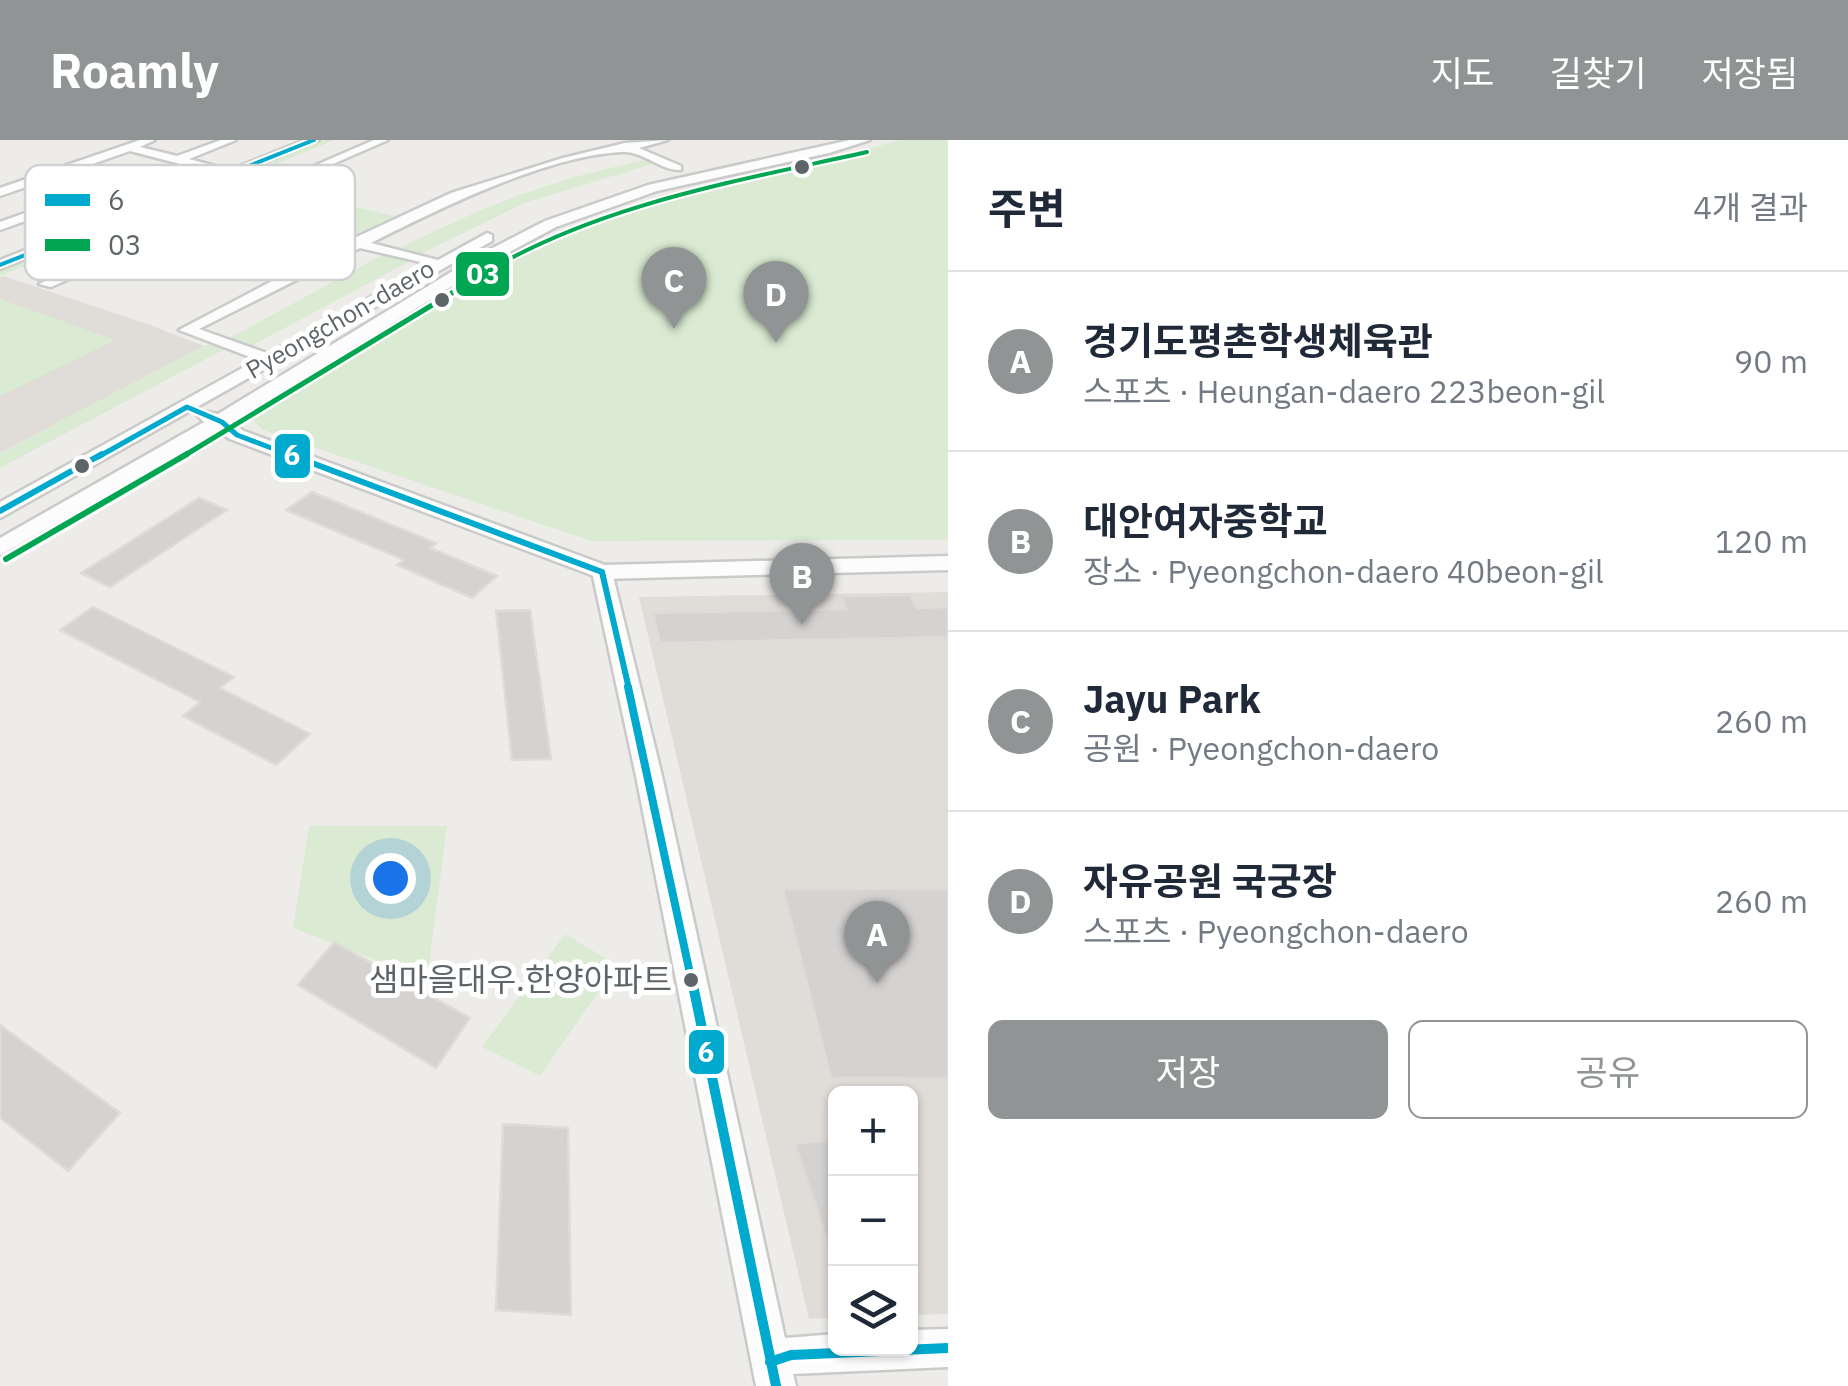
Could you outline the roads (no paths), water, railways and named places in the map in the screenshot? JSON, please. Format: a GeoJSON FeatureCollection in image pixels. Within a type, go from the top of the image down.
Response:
{"type":"FeatureCollection","features":[{"type":"Feature","properties":{"kind":"street"},"geometry":{"type":"LineString","coordinates":[[98,140],[197,165]]}},
{"type":"Feature","properties":{"kind":"street"},"geometry":{"type":"LineString","coordinates":[[77,165],[150,140]]}},
{"type":"Feature","properties":{"kind":"street"},"geometry":{"type":"LineString","coordinates":[[176,160],[231,140]]}},
{"type":"Feature","properties":{"kind":"street"},"geometry":{"type":"LineString","coordinates":[[250,165],[314,140]]}},
{"type":"Feature","properties":{"kind":"street"},"geometry":{"type":"LineString","coordinates":[[324,165],[383,140]]}},
{"type":"Feature","properties":{"kind":"street"},"geometry":{"type":"LineString","coordinates":[[595,140],[629,147],[677,168]]}},
{"type":"Feature","properties":{"kind":"street"},"geometry":{"type":"LineString","coordinates":[[355,243],[455,196],[506,177],[664,140]]}},
{"type":"Feature","properties":{"kind":"street","name":"Pyeongchon-daero"},"geometry":{"type":"LineString","coordinates":[[0,512],[436,264],[566,199],[625,179],[814,140]]}},
{"type":"Feature","properties":{"kind":"street","name":"Pyeongchon-daero"},"geometry":{"type":"LineString","coordinates":[[0,548],[222,422],[510,244],[562,218],[647,190],[864,140]]}},
{"type":"Feature","properties":{"kind":"street"},"geometry":{"type":"LineString","coordinates":[[0,192],[25,183]]}},
{"type":"Feature","properties":{"kind":"street"},"geometry":{"type":"LineString","coordinates":[[0,226],[25,217]]}},
{"type":"Feature","properties":{"kind":"street"},"geometry":{"type":"LineString","coordinates":[[355,243],[436,264]]}},
{"type":"Feature","properties":{"kind":"street"},"geometry":{"type":"LineString","coordinates":[[0,265],[25,255]]}},
{"type":"Feature","properties":{"kind":"street"},"geometry":{"type":"LineString","coordinates":[[46,284],[55,280]]}},
{"type":"Feature","properties":{"kind":"street"},"geometry":{"type":"LineString","coordinates":[[272,360],[186,330],[283,280]]}},
{"type":"Feature","properties":{"kind":"street"},"geometry":{"type":"LineString","coordinates":[[187,406],[222,422],[236,435],[602,572],[948,563]]}},
{"type":"Feature","properties":{"kind":"street"},"geometry":{"type":"LineString","coordinates":[[602,572],[649,776],[773,1374]]}},
{"type":"Feature","properties":{"kind":"street"},"geometry":{"type":"LineString","coordinates":[[773,1374],[791,1355],[948,1348]]}},
{"type":"Feature","properties":{"kind":"place","name":"Jayu Park"},"geometry":{"type":"Point","coordinates":[674,329]}},
{"type":"Feature","properties":{"kind":"place","name":"자유공원 국궁장"},"geometry":{"type":"Point","coordinates":[776,343]}},
{"type":"Feature","properties":{"kind":"place","name":"대안여자중학교"},"geometry":{"type":"Point","coordinates":[802,625]}},
{"type":"Feature","properties":{"kind":"place","name":"샘마을대우.한양아파트"},"geometry":{"type":"Point","coordinates":[691,980]}},
{"type":"Feature","properties":{"kind":"place","name":"경기도평촌학생체육관"},"geometry":{"type":"Point","coordinates":[877,983]}}]}
